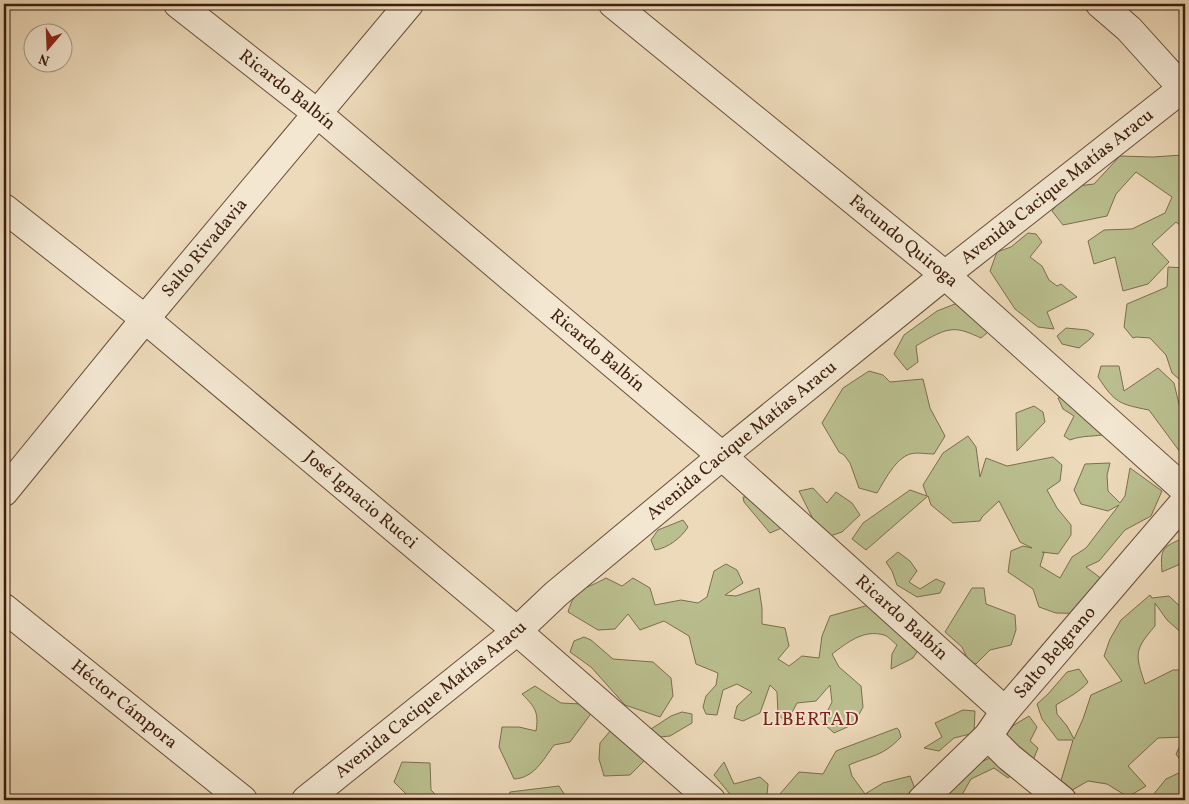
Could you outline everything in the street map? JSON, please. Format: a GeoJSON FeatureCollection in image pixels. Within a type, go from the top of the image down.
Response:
{"type":"FeatureCollection","features":[{"type":"Feature","properties":{"kind":"street","name":"Ricardo Balbín"},"geometry":{"type":"LineString","coordinates":[[178,4],[318,114],[722,456],[1005,711]]}},
{"type":"Feature","properties":{"kind":"street","name":"Salto Rivadavia"},"geometry":{"type":"LineString","coordinates":[[4,492],[145,319],[409,4]]}},
{"type":"Feature","properties":{"kind":"street","name":"Facundo Quiroga"},"geometry":{"type":"LineString","coordinates":[[613,4],[945,276],[1185,490]]}},
{"type":"Feature","properties":{"kind":"street"},"geometry":{"type":"LineString","coordinates":[[1100,4],[1129,29],[1184,90]]}},
{"type":"Feature","properties":{"kind":"street","name":"Avenida Cacique Matías Aracu"},"geometry":{"type":"LineString","coordinates":[[306,800],[517,631],[556,594],[722,456],[945,276],[1184,90]]}},
{"type":"Feature","properties":{"kind":"street","name":"José Ignacio Rucci"},"geometry":{"type":"LineString","coordinates":[[4,208],[145,319],[517,631],[711,800]]}},
{"type":"Feature","properties":{"kind":"street","name":"Salto Belgrano"},"geometry":{"type":"LineString","coordinates":[[922,800],[988,736],[1005,711],[1185,501]]}},
{"type":"Feature","properties":{"kind":"street","name":"Héctor Cámpora"},"geometry":{"type":"LineString","coordinates":[[4,608],[243,800]]}},
{"type":"Feature","properties":{"kind":"street"},"geometry":{"type":"LineString","coordinates":[[988,736],[1009,757],[1062,800]]}},
{"type":"Feature","properties":{"kind":"green space"},"geometry":{"type":"Polygon","coordinates":[[[1185,149],[1185,229],[1176,222],[1152,244],[1169,262],[1148,284],[1123,291],[1115,257],[1094,264],[1088,241],[1104,230],[1132,229],[1165,213],[1172,197],[1136,172],[1116,194],[1107,216],[1063,225],[1052,211],[1070,187],[1094,184],[1120,156],[1153,157],[1182,155],[1185,149]]]}},
{"type":"Feature","properties":{"kind":"green space"},"geometry":{"type":"Polygon","coordinates":[[[1028,233],[1036,234],[1042,242],[1030,257],[1042,266],[1049,280],[1057,286],[1061,284],[1077,297],[1047,312],[1054,329],[1038,327],[1015,309],[990,271],[997,252],[1011,247],[1028,233]]]}},
{"type":"Feature","properties":{"kind":"green space"},"geometry":{"type":"Polygon","coordinates":[[[1168,267],[1185,268],[1185,384],[1172,373],[1166,355],[1150,338],[1133,338],[1124,327],[1127,304],[1167,287],[1168,267]]]}},
{"type":"Feature","properties":{"kind":"green space"},"geometry":{"type":"Polygon","coordinates":[[[960,302],[994,327],[981,338],[958,330],[946,331],[932,337],[916,346],[918,362],[907,370],[894,354],[904,335],[937,311],[960,302]]]}},
{"type":"Feature","properties":{"kind":"green space"},"geometry":{"type":"Polygon","coordinates":[[[1066,328],[1087,330],[1094,334],[1079,348],[1062,344],[1057,336],[1066,328]]]}},
{"type":"Feature","properties":{"kind":"green space"},"geometry":{"type":"Polygon","coordinates":[[[1101,366],[1119,366],[1124,391],[1158,368],[1174,383],[1183,421],[1185,421],[1185,456],[1183,456],[1149,410],[1124,404],[1109,392],[1098,377],[1101,366]]]}},
{"type":"Feature","properties":{"kind":"green space"},"geometry":{"type":"Polygon","coordinates":[[[869,371],[883,375],[890,382],[923,379],[930,408],[945,436],[934,454],[913,453],[900,460],[877,493],[859,488],[850,463],[839,452],[822,423],[843,388],[869,371]]]}},
{"type":"Feature","properties":{"kind":"green space"},"geometry":{"type":"Polygon","coordinates":[[[1072,394],[1107,434],[1079,437],[1070,440],[1064,436],[1074,416],[1063,409],[1058,398],[1072,394]]]}},
{"type":"Feature","properties":{"kind":"green space"},"geometry":{"type":"Polygon","coordinates":[[[1034,406],[1043,412],[1045,422],[1017,451],[1016,413],[1034,406]]]}},
{"type":"Feature","properties":{"kind":"green space"},"geometry":{"type":"Polygon","coordinates":[[[968,436],[976,447],[980,477],[986,458],[1007,466],[1053,457],[1062,465],[1060,481],[1047,490],[1057,508],[1071,525],[1071,535],[1058,554],[1042,552],[1044,553],[1040,566],[1060,578],[1072,557],[1086,548],[1119,505],[1108,511],[1081,504],[1074,490],[1085,464],[1110,463],[1107,475],[1108,491],[1120,503],[1125,496],[1130,468],[1162,491],[1151,516],[1125,530],[1099,561],[1086,567],[1115,589],[1100,614],[1056,613],[1039,607],[1033,589],[1008,572],[1011,551],[1023,546],[1032,548],[1020,542],[999,501],[980,521],[953,523],[931,505],[928,496],[866,550],[852,539],[863,523],[910,490],[927,496],[923,485],[943,453],[968,436]]]}},
{"type":"Feature","properties":{"kind":"green space"},"geometry":{"type":"Polygon","coordinates":[[[813,488],[827,503],[836,492],[852,503],[860,515],[842,532],[830,536],[816,525],[799,491],[813,488]]]}},
{"type":"Feature","properties":{"kind":"green space"},"geometry":{"type":"Polygon","coordinates":[[[743,497],[752,497],[784,527],[770,533],[744,502],[743,497]]]}},
{"type":"Feature","properties":{"kind":"green space"},"geometry":{"type":"Polygon","coordinates":[[[683,520],[688,527],[682,535],[669,545],[655,550],[651,540],[658,530],[683,520]]]}},
{"type":"Feature","properties":{"kind":"green space"},"geometry":{"type":"Polygon","coordinates":[[[1185,537],[1185,562],[1162,572],[1164,549],[1185,537]]]}},
{"type":"Feature","properties":{"kind":"green space"},"geometry":{"type":"Polygon","coordinates":[[[898,552],[910,561],[917,571],[909,582],[920,589],[936,579],[945,583],[940,593],[917,597],[897,585],[892,571],[886,562],[898,552]]]}},
{"type":"Feature","properties":{"kind":"green space"},"geometry":{"type":"Polygon","coordinates":[[[726,564],[737,570],[743,583],[725,595],[736,596],[759,588],[762,624],[785,628],[789,646],[778,659],[789,666],[802,656],[819,658],[822,636],[830,616],[876,603],[920,647],[913,658],[891,669],[892,654],[897,645],[884,635],[862,635],[832,654],[839,667],[861,686],[863,707],[854,724],[834,733],[822,722],[832,702],[830,685],[816,701],[797,703],[787,722],[778,715],[777,692],[770,685],[760,713],[743,721],[734,718],[737,706],[752,692],[737,684],[723,690],[717,715],[706,714],[703,707],[706,696],[716,685],[718,673],[696,664],[689,636],[664,621],[640,630],[628,614],[615,629],[598,630],[568,612],[578,593],[606,578],[622,586],[633,578],[650,588],[655,605],[681,600],[698,603],[707,597],[714,571],[726,564]]]}},
{"type":"Feature","properties":{"kind":"green space"},"geometry":{"type":"Polygon","coordinates":[[[972,588],[984,588],[986,604],[1015,615],[1016,630],[1011,645],[990,650],[976,664],[969,662],[962,647],[945,632],[972,588]]]}},
{"type":"Feature","properties":{"kind":"green space"},"geometry":{"type":"Polygon","coordinates":[[[1150,595],[1152,598],[1169,596],[1185,611],[1185,636],[1167,620],[1155,603],[1155,626],[1143,641],[1138,653],[1138,659],[1145,684],[1173,670],[1185,670],[1185,767],[1176,754],[1184,737],[1158,738],[1128,766],[1146,786],[1128,797],[1107,784],[1088,781],[1067,793],[1060,784],[1073,740],[1058,740],[1042,719],[1037,704],[1067,672],[1079,669],[1088,682],[1077,692],[1056,705],[1057,714],[1067,726],[1074,739],[1091,695],[1122,681],[1104,656],[1110,639],[1121,620],[1150,595]]]}},
{"type":"Feature","properties":{"kind":"green space"},"geometry":{"type":"Polygon","coordinates":[[[584,637],[591,640],[613,659],[653,662],[671,678],[673,696],[660,717],[625,705],[591,667],[570,652],[574,641],[584,637]]]}},
{"type":"Feature","properties":{"kind":"green space"},"geometry":{"type":"Polygon","coordinates":[[[535,686],[561,703],[581,704],[593,711],[570,742],[554,745],[533,772],[514,779],[499,747],[502,727],[519,727],[536,731],[537,719],[535,710],[522,694],[535,686]]]}},
{"type":"Feature","properties":{"kind":"green space"},"geometry":{"type":"Polygon","coordinates":[[[963,710],[975,711],[974,733],[954,738],[939,751],[924,748],[942,737],[935,723],[963,710]]]}},
{"type":"Feature","properties":{"kind":"green space"},"geometry":{"type":"Polygon","coordinates":[[[682,712],[692,714],[692,723],[670,736],[660,737],[651,729],[671,716],[682,712]]]}},
{"type":"Feature","properties":{"kind":"green space"},"geometry":{"type":"Polygon","coordinates":[[[1029,716],[1037,727],[1030,741],[1038,748],[1032,763],[1002,737],[1014,725],[1029,716]]]}},
{"type":"Feature","properties":{"kind":"green space"},"geometry":{"type":"Polygon","coordinates":[[[897,728],[901,737],[894,744],[876,755],[849,765],[852,776],[865,794],[883,783],[910,776],[918,800],[735,800],[714,775],[724,762],[734,784],[760,777],[768,784],[767,795],[779,795],[799,772],[823,774],[836,751],[897,728]]]}},
{"type":"Feature","properties":{"kind":"green space"},"geometry":{"type":"Polygon","coordinates":[[[611,730],[653,742],[643,762],[630,775],[604,776],[599,759],[600,743],[611,730]]]}},
{"type":"Feature","properties":{"kind":"green space"},"geometry":{"type":"Polygon","coordinates":[[[990,758],[1014,761],[1018,770],[1008,778],[994,768],[971,779],[959,800],[937,800],[972,766],[990,758]]]}},
{"type":"Feature","properties":{"kind":"green space"},"geometry":{"type":"Polygon","coordinates":[[[402,762],[430,763],[431,790],[441,800],[412,800],[394,782],[402,762]]]}},
{"type":"Feature","properties":{"kind":"green space"},"geometry":{"type":"Polygon","coordinates":[[[1185,770],[1185,796],[1180,800],[1132,800],[1153,795],[1166,779],[1185,770]]]}},
{"type":"Feature","properties":{"kind":"green space"},"geometry":{"type":"Polygon","coordinates":[[[559,786],[568,800],[508,800],[510,792],[559,786]]]}},
{"type":"Feature","properties":{"kind":"district","name":"LIBERTAD"},"geometry":{"type":"Point","coordinates":[811,720]}}]}
